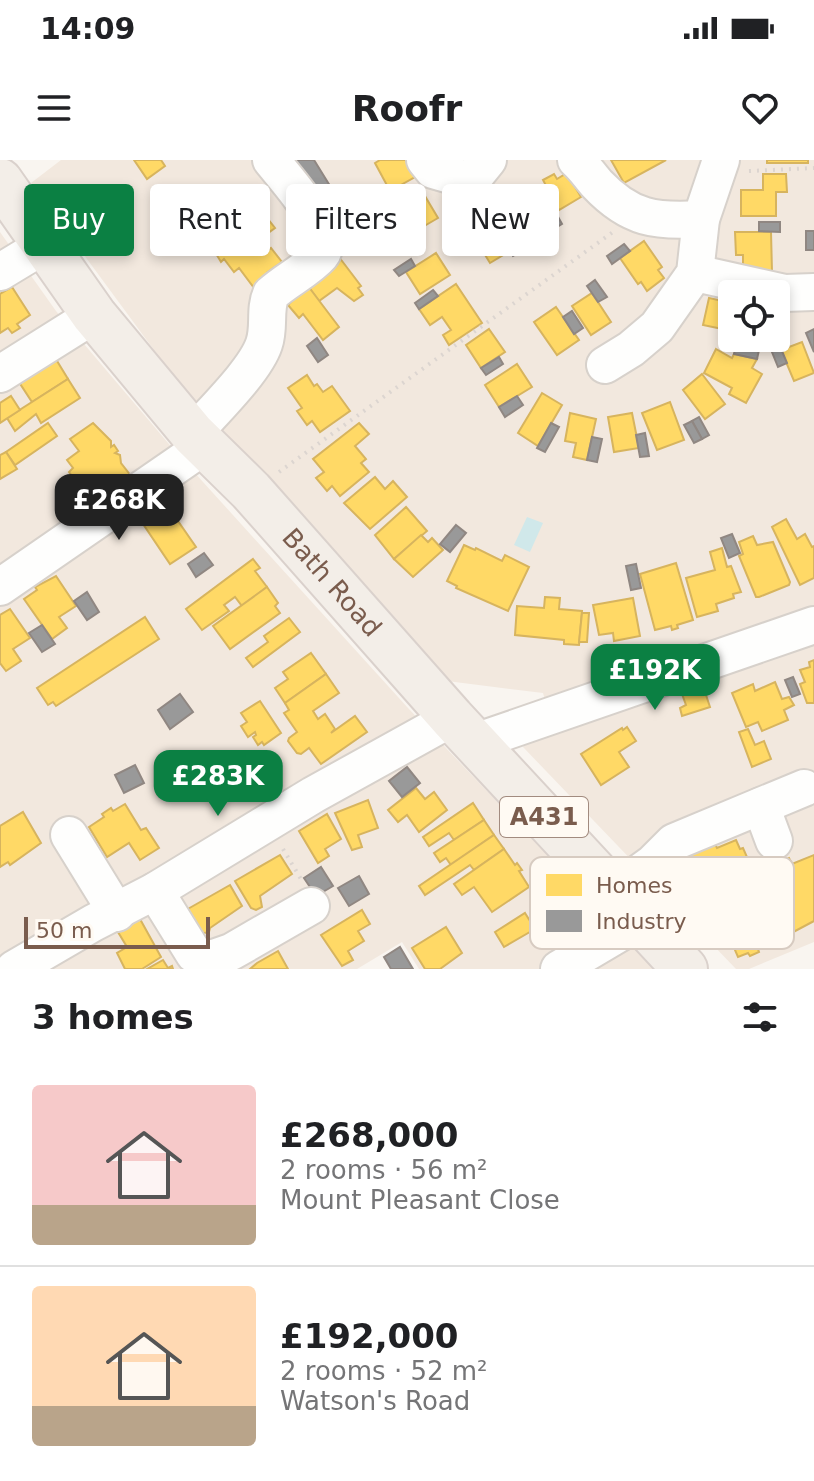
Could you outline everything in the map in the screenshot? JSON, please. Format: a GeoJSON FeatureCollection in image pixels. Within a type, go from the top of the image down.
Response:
{"type":"FeatureCollection","features":[{"type":"Feature","properties":{"kind":"main road","name":"Bath Road"},"geometry":{"type":"LineString","coordinates":[[0,181],[24,217]]}},
{"type":"Feature","properties":{"kind":"main road","name":"Bath Road"},"geometry":{"type":"LineString","coordinates":[[50,256],[94,315],[198,441],[251,491],[582,857]]}},
{"type":"Feature","properties":{"kind":"main road","name":"Bath Road"},"geometry":{"type":"LineString","coordinates":[[667,949],[685,969]]}},
{"type":"Feature","properties":{"kind":"street"},"geometry":{"type":"LineString","coordinates":[[0,587],[198,441],[263,347],[268,327],[267,304],[271,294],[321,255],[326,246],[325,235],[317,220],[271,160]]}},
{"type":"Feature","properties":{"kind":"street"},"geometry":{"type":"LineString","coordinates":[[425,160],[433,170],[480,170]]}},
{"type":"Feature","properties":{"kind":"street"},"geometry":{"type":"LineString","coordinates":[[576,160],[598,185],[637,215],[678,220],[701,219]]}},
{"type":"Feature","properties":{"kind":"street"},"geometry":{"type":"LineString","coordinates":[[605,365],[631,349],[657,327],[695,273],[701,219],[718,166]]}},
{"type":"Feature","properties":{"kind":"street"},"geometry":{"type":"LineString","coordinates":[[0,272],[26,256]]}},
{"type":"Feature","properties":{"kind":"street"},"geometry":{"type":"LineString","coordinates":[[695,273],[785,293],[814,292]]}},
{"type":"Feature","properties":{"kind":"street"},"geometry":{"type":"LineString","coordinates":[[0,374],[94,315]]}},
{"type":"Feature","properties":{"kind":"street"},"geometry":{"type":"LineString","coordinates":[[14,969],[93,923],[117,913],[267,823],[464,730],[814,625]]}},
{"type":"Feature","properties":{"kind":"street"},"geometry":{"type":"LineString","coordinates":[[659,857],[674,842],[804,788]]}},
{"type":"Feature","properties":{"kind":"street"},"geometry":{"type":"LineString","coordinates":[[761,806],[774,841]]}},
{"type":"Feature","properties":{"kind":"street"},"geometry":{"type":"LineString","coordinates":[[69,835],[117,913]]}},
{"type":"Feature","properties":{"kind":"street"},"geometry":{"type":"LineString","coordinates":[[155,891],[194,954],[211,959],[231,952],[311,906]]}},
{"type":"Feature","properties":{"kind":"street"},"geometry":{"type":"LineString","coordinates":[[559,969],[581,949]]}},
{"type":"Feature","properties":{"kind":"path"},"geometry":{"type":"LineString","coordinates":[[718,166],[814,168]]}},
{"type":"Feature","properties":{"kind":"path"},"geometry":{"type":"LineString","coordinates":[[251,491],[637,215]]}},
{"type":"Feature","properties":{"kind":"path"},"geometry":{"type":"LineString","coordinates":[[267,823],[309,894],[311,906]]}},
{"type":"Feature","properties":{"kind":"shaded area"},"geometry":{"type":"Polygon","coordinates":[[[61,160],[814,160],[814,942],[749,969],[736,969],[717,949],[794,949],[794,857],[629,857],[523,747],[526,741],[553,727],[543,693],[447,681],[255,473],[168,369],[85,256],[134,256],[134,184],[32,184],[61,160]]]}},
{"type":"Feature","properties":{"kind":"shaded area"},"geometry":{"type":"Polygon","coordinates":[[[0,232],[56,311],[174,450],[408,708],[550,857],[530,857],[530,949],[637,949],[656,969],[419,969],[402,942],[357,969],[0,969],[0,232]]]}},
{"type":"Feature","properties":{"kind":"water"},"geometry":{"type":"Polygon","coordinates":[[[527,517],[543,523],[530,552],[514,545],[527,517]]]}},
{"type":"Feature","properties":{"kind":"building: Homes"},"geometry":{"type":"Polygon","coordinates":[[[134,160],[161,160],[165,166],[147,179],[134,160]]]}},
{"type":"Feature","properties":{"kind":"building: Homes"},"geometry":{"type":"Polygon","coordinates":[[[380,160],[406,160],[415,177],[402,184],[386,184],[375,163],[380,160]]]}},
{"type":"Feature","properties":{"kind":"building: Homes"},"geometry":{"type":"Polygon","coordinates":[[[611,160],[666,160],[624,183],[611,160]]]}},
{"type":"Feature","properties":{"kind":"building: Homes"},"geometry":{"type":"Polygon","coordinates":[[[767,160],[808,160],[808,163],[767,163],[767,160]]]}},
{"type":"Feature","properties":{"kind":"building: Homes"},"geometry":{"type":"Polygon","coordinates":[[[567,173],[581,197],[559,210],[559,184],[545,184],[543,180],[554,174],[557,179],[567,173]]]}},
{"type":"Feature","properties":{"kind":"building: Homes"},"geometry":{"type":"Polygon","coordinates":[[[763,174],[786,174],[787,192],[776,192],[776,216],[741,216],[741,190],[763,190],[763,174]]]}},
{"type":"Feature","properties":{"kind":"building: Homes"},"geometry":{"type":"Polygon","coordinates":[[[426,198],[438,218],[426,225],[426,198]]]}},
{"type":"Feature","properties":{"kind":"building: Homes"},"geometry":{"type":"Polygon","coordinates":[[[735,232],[771,232],[772,272],[743,272],[743,255],[736,255],[735,232]]]}},
{"type":"Feature","properties":{"kind":"building: Homes"},"geometry":{"type":"Polygon","coordinates":[[[644,241],[662,267],[658,270],[664,278],[647,291],[641,282],[638,284],[620,258],[644,241]]]}},
{"type":"Feature","properties":{"kind":"building: Homes"},"geometry":{"type":"Polygon","coordinates":[[[271,248],[282,262],[268,272],[274,279],[257,292],[239,268],[234,272],[224,259],[221,262],[217,256],[270,256],[271,248]]]}},
{"type":"Feature","properties":{"kind":"building: Homes"},"geometry":{"type":"Polygon","coordinates":[[[436,253],[450,275],[420,294],[406,272],[436,253]]]}},
{"type":"Feature","properties":{"kind":"building: Homes"},"geometry":{"type":"Polygon","coordinates":[[[486,256],[502,256],[490,263],[486,256]]]}},
{"type":"Feature","properties":{"kind":"building: Homes"},"geometry":{"type":"Polygon","coordinates":[[[339,257],[361,286],[358,288],[363,295],[354,301],[337,288],[319,301],[305,282],[339,257]]]}},
{"type":"Feature","properties":{"kind":"building: Homes"},"geometry":{"type":"Polygon","coordinates":[[[305,282],[339,327],[323,340],[303,314],[299,318],[288,305],[292,301],[287,295],[305,282]]]}},
{"type":"Feature","properties":{"kind":"building: Homes"},"geometry":{"type":"Polygon","coordinates":[[[456,284],[482,323],[449,345],[443,335],[451,330],[442,317],[430,325],[419,309],[456,284]]]}},
{"type":"Feature","properties":{"kind":"building: Homes"},"geometry":{"type":"Polygon","coordinates":[[[12,287],[30,315],[17,324],[20,328],[12,333],[8,328],[0,333],[0,294],[12,287]]]}},
{"type":"Feature","properties":{"kind":"building: Homes"},"geometry":{"type":"Polygon","coordinates":[[[592,293],[611,322],[591,335],[572,306],[592,293]]]}},
{"type":"Feature","properties":{"kind":"building: Homes"},"geometry":{"type":"Polygon","coordinates":[[[709,298],[718,300],[718,328],[703,325],[709,298]]]}},
{"type":"Feature","properties":{"kind":"building: Homes"},"geometry":{"type":"Polygon","coordinates":[[[556,307],[579,340],[557,355],[534,322],[556,307]]]}},
{"type":"Feature","properties":{"kind":"building: Homes"},"geometry":{"type":"Polygon","coordinates":[[[489,329],[505,352],[481,368],[466,345],[489,329]]]}},
{"type":"Feature","properties":{"kind":"building: Homes"},"geometry":{"type":"Polygon","coordinates":[[[802,342],[814,373],[794,381],[782,352],[790,352],[790,347],[802,342]]]}},
{"type":"Feature","properties":{"kind":"building: Homes"},"geometry":{"type":"Polygon","coordinates":[[[716,349],[732,358],[734,354],[757,359],[752,368],[762,374],[746,403],[729,394],[732,388],[704,373],[716,349]]]}},
{"type":"Feature","properties":{"kind":"building: Homes"},"geometry":{"type":"Polygon","coordinates":[[[54,356],[68,379],[32,402],[17,379],[54,356]]]}},
{"type":"Feature","properties":{"kind":"building: Homes"},"geometry":{"type":"Polygon","coordinates":[[[517,364],[532,387],[499,407],[485,385],[517,364]]]}},
{"type":"Feature","properties":{"kind":"building: Homes"},"geometry":{"type":"Polygon","coordinates":[[[702,374],[725,404],[705,419],[683,390],[702,374]]]}},
{"type":"Feature","properties":{"kind":"building: Homes"},"geometry":{"type":"Polygon","coordinates":[[[307,375],[314,386],[317,384],[323,392],[332,386],[350,411],[320,432],[312,421],[307,425],[297,411],[302,408],[288,388],[307,375]]]}},
{"type":"Feature","properties":{"kind":"building: Homes"},"geometry":{"type":"Polygon","coordinates":[[[68,379],[80,398],[41,423],[36,414],[15,431],[7,418],[68,379]]]}},
{"type":"Feature","properties":{"kind":"building: Homes"},"geometry":{"type":"Polygon","coordinates":[[[542,393],[562,405],[538,446],[518,433],[542,393]]]}},
{"type":"Feature","properties":{"kind":"building: Homes"},"geometry":{"type":"Polygon","coordinates":[[[11,396],[20,410],[0,423],[0,403],[11,396]]]}},
{"type":"Feature","properties":{"kind":"building: Homes"},"geometry":{"type":"Polygon","coordinates":[[[670,402],[684,440],[657,450],[642,413],[670,402]]]}},
{"type":"Feature","properties":{"kind":"building: Homes"},"geometry":{"type":"Polygon","coordinates":[[[570,413],[596,419],[587,460],[573,457],[576,443],[565,441],[570,413]]]}},
{"type":"Feature","properties":{"kind":"building: Homes"},"geometry":{"type":"Polygon","coordinates":[[[632,413],[639,448],[614,452],[608,417],[632,413]]]}},
{"type":"Feature","properties":{"kind":"building: Homes"},"geometry":{"type":"Polygon","coordinates":[[[48,423],[57,436],[15,465],[6,452],[48,423]]]}},
{"type":"Feature","properties":{"kind":"building: Homes"},"geometry":{"type":"Polygon","coordinates":[[[93,423],[111,441],[111,447],[114,445],[118,451],[115,453],[120,455],[121,463],[135,481],[109,500],[98,485],[86,494],[69,472],[73,468],[67,460],[79,451],[70,439],[93,423]]]}},
{"type":"Feature","properties":{"kind":"building: Homes"},"geometry":{"type":"Polygon","coordinates":[[[359,423],[369,434],[355,446],[366,459],[361,463],[369,472],[340,496],[332,486],[327,491],[316,478],[324,472],[313,459],[359,423]]]}},
{"type":"Feature","properties":{"kind":"building: Homes"},"geometry":{"type":"Polygon","coordinates":[[[6,452],[17,469],[0,479],[0,455],[6,452]]]}},
{"type":"Feature","properties":{"kind":"building: Homes"},"geometry":{"type":"Polygon","coordinates":[[[375,477],[385,489],[393,481],[407,497],[370,529],[344,503],[375,477]]]}},
{"type":"Feature","properties":{"kind":"building: Homes"},"geometry":{"type":"Polygon","coordinates":[[[162,498],[196,547],[170,564],[137,515],[162,498]]]}},
{"type":"Feature","properties":{"kind":"building: Homes"},"geometry":{"type":"Polygon","coordinates":[[[406,507],[427,531],[394,559],[375,535],[406,507]]]}},
{"type":"Feature","properties":{"kind":"building: Homes"},"geometry":{"type":"Polygon","coordinates":[[[786,519],[797,539],[805,534],[814,546],[814,578],[800,585],[772,527],[786,519]]]}},
{"type":"Feature","properties":{"kind":"building: Homes"},"geometry":{"type":"Polygon","coordinates":[[[421,535],[428,542],[432,538],[443,550],[413,577],[394,559],[421,535]]]}},
{"type":"Feature","properties":{"kind":"building: Homes"},"geometry":{"type":"Polygon","coordinates":[[[753,536],[757,545],[773,542],[790,582],[759,597],[756,597],[739,556],[743,554],[739,542],[753,536]]]}},
{"type":"Feature","properties":{"kind":"building: Homes"},"geometry":{"type":"Polygon","coordinates":[[[464,545],[502,561],[505,555],[529,567],[508,611],[447,581],[464,545]]]}},
{"type":"Feature","properties":{"kind":"building: Homes"},"geometry":{"type":"Polygon","coordinates":[[[722,548],[727,567],[731,566],[741,592],[716,604],[718,611],[697,617],[686,578],[715,570],[710,552],[722,548]]]}},
{"type":"Feature","properties":{"kind":"building: Homes"},"geometry":{"type":"Polygon","coordinates":[[[253,559],[260,568],[255,571],[267,587],[242,606],[235,597],[224,605],[229,611],[202,630],[186,609],[253,559]]]}},
{"type":"Feature","properties":{"kind":"building: Homes"},"geometry":{"type":"Polygon","coordinates":[[[676,563],[693,620],[672,630],[671,626],[655,630],[640,574],[676,563]]]}},
{"type":"Feature","properties":{"kind":"building: Homes"},"geometry":{"type":"Polygon","coordinates":[[[56,576],[76,606],[59,617],[67,628],[52,639],[24,599],[37,590],[35,587],[56,576]]]}},
{"type":"Feature","properties":{"kind":"building: Homes"},"geometry":{"type":"Polygon","coordinates":[[[267,587],[278,603],[275,606],[280,613],[230,649],[213,626],[267,587]]]}},
{"type":"Feature","properties":{"kind":"building: Homes"},"geometry":{"type":"Polygon","coordinates":[[[545,597],[560,598],[559,609],[582,611],[579,645],[564,644],[564,640],[515,635],[517,606],[544,608],[545,597]]]}},
{"type":"Feature","properties":{"kind":"building: Homes"},"geometry":{"type":"Polygon","coordinates":[[[633,598],[640,636],[614,641],[613,633],[599,635],[593,605],[633,598]]]}},
{"type":"Feature","properties":{"kind":"building: Homes"},"geometry":{"type":"Polygon","coordinates":[[[10,609],[30,638],[13,649],[21,661],[6,671],[0,663],[0,615],[10,609]]]}},
{"type":"Feature","properties":{"kind":"building: Homes"},"geometry":{"type":"Polygon","coordinates":[[[582,613],[589,613],[587,642],[579,642],[582,613]]]}},
{"type":"Feature","properties":{"kind":"building: Homes"},"geometry":{"type":"Polygon","coordinates":[[[145,617],[159,639],[56,706],[53,702],[48,705],[37,688],[145,617]]]}},
{"type":"Feature","properties":{"kind":"building: Homes"},"geometry":{"type":"Polygon","coordinates":[[[289,618],[300,632],[253,667],[246,658],[268,642],[264,636],[289,618]]]}},
{"type":"Feature","properties":{"kind":"building: Homes"},"geometry":{"type":"Polygon","coordinates":[[[311,653],[326,674],[285,703],[275,688],[288,679],[283,672],[311,653]]]}},
{"type":"Feature","properties":{"kind":"building: Homes"},"geometry":{"type":"Polygon","coordinates":[[[814,660],[814,703],[807,703],[800,684],[805,682],[800,670],[810,667],[809,662],[814,660]]]}},
{"type":"Feature","properties":{"kind":"building: Homes"},"geometry":{"type":"Polygon","coordinates":[[[326,674],[339,693],[313,711],[318,719],[325,714],[335,729],[331,733],[355,716],[367,732],[321,764],[309,748],[301,754],[297,753],[288,741],[297,732],[284,713],[289,710],[285,703],[326,674]]]}},
{"type":"Feature","properties":{"kind":"building: Homes"},"geometry":{"type":"Polygon","coordinates":[[[775,682],[782,699],[789,697],[794,705],[784,710],[788,720],[762,731],[758,722],[746,727],[732,693],[753,684],[755,691],[775,682]]]}},
{"type":"Feature","properties":{"kind":"building: Homes"},"geometry":{"type":"Polygon","coordinates":[[[703,686],[710,707],[682,716],[680,708],[686,705],[682,694],[703,686]]]}},
{"type":"Feature","properties":{"kind":"building: Homes"},"geometry":{"type":"Polygon","coordinates":[[[260,701],[281,733],[264,745],[262,742],[258,745],[253,737],[255,732],[248,737],[241,726],[247,722],[241,713],[260,701]]]}},
{"type":"Feature","properties":{"kind":"building: Homes"},"geometry":{"type":"Polygon","coordinates":[[[627,727],[636,741],[619,752],[629,767],[601,785],[581,754],[627,727]]]}},
{"type":"Feature","properties":{"kind":"building: Homes"},"geometry":{"type":"Polygon","coordinates":[[[748,729],[755,745],[764,741],[771,759],[752,767],[739,732],[748,729]]]}},
{"type":"Feature","properties":{"kind":"building: Homes"},"geometry":{"type":"Polygon","coordinates":[[[416,788],[425,799],[434,792],[447,810],[419,832],[407,815],[398,822],[388,810],[416,788]]]}},
{"type":"Feature","properties":{"kind":"building: Homes"},"geometry":{"type":"Polygon","coordinates":[[[368,800],[378,828],[358,835],[362,847],[352,850],[335,813],[368,800]]]}},
{"type":"Feature","properties":{"kind":"building: Homes"},"geometry":{"type":"Polygon","coordinates":[[[473,803],[484,820],[454,840],[449,833],[429,846],[423,837],[473,803]]]}},
{"type":"Feature","properties":{"kind":"building: Homes"},"geometry":{"type":"Polygon","coordinates":[[[125,804],[141,830],[146,828],[159,848],[140,860],[129,843],[107,857],[89,827],[111,808],[113,811],[125,804]]]}},
{"type":"Feature","properties":{"kind":"building: Homes"},"geometry":{"type":"Polygon","coordinates":[[[23,812],[41,843],[10,865],[8,862],[0,867],[0,826],[23,812]]]}},
{"type":"Feature","properties":{"kind":"building: Homes"},"geometry":{"type":"Polygon","coordinates":[[[327,814],[341,839],[325,849],[329,856],[318,863],[299,831],[327,814]]]}},
{"type":"Feature","properties":{"kind":"building: Homes"},"geometry":{"type":"Polygon","coordinates":[[[484,820],[494,835],[451,865],[446,858],[440,862],[434,853],[484,820]]]}},
{"type":"Feature","properties":{"kind":"building: Homes"},"geometry":{"type":"Polygon","coordinates":[[[494,835],[504,849],[474,870],[470,865],[425,895],[419,886],[494,835]]]}},
{"type":"Feature","properties":{"kind":"building: Homes"},"geometry":{"type":"Polygon","coordinates":[[[736,840],[747,857],[683,855],[714,842],[717,848],[736,840]]]}},
{"type":"Feature","properties":{"kind":"building: Homes"},"geometry":{"type":"Polygon","coordinates":[[[504,849],[522,870],[519,871],[529,887],[492,912],[474,887],[462,895],[454,884],[504,849]]]}},
{"type":"Feature","properties":{"kind":"building: Homes"},"geometry":{"type":"Polygon","coordinates":[[[280,855],[292,874],[260,896],[262,907],[256,910],[251,908],[235,881],[280,855]]]}},
{"type":"Feature","properties":{"kind":"building: Homes"},"geometry":{"type":"Polygon","coordinates":[[[814,855],[814,921],[794,932],[794,863],[814,855]]]}},
{"type":"Feature","properties":{"kind":"building: Homes"},"geometry":{"type":"Polygon","coordinates":[[[230,885],[242,906],[210,928],[209,932],[200,934],[186,910],[230,885]]]}},
{"type":"Feature","properties":{"kind":"building: Homes"},"geometry":{"type":"Polygon","coordinates":[[[362,910],[370,924],[358,931],[364,941],[348,951],[353,960],[342,966],[321,935],[362,910]]]}},
{"type":"Feature","properties":{"kind":"building: Homes"},"geometry":{"type":"Polygon","coordinates":[[[525,913],[530,921],[530,932],[504,947],[495,932],[525,913]]]}},
{"type":"Feature","properties":{"kind":"building: Homes"},"geometry":{"type":"Polygon","coordinates":[[[140,919],[161,957],[142,969],[125,969],[117,953],[127,947],[118,932],[140,919]]]}},
{"type":"Feature","properties":{"kind":"building: Homes"},"geometry":{"type":"Polygon","coordinates":[[[446,927],[462,953],[440,969],[425,969],[412,948],[446,927]]]}},
{"type":"Feature","properties":{"kind":"building: Homes"},"geometry":{"type":"Polygon","coordinates":[[[735,949],[758,949],[759,952],[750,956],[748,953],[738,957],[735,949]]]}},
{"type":"Feature","properties":{"kind":"building: Homes"},"geometry":{"type":"Polygon","coordinates":[[[278,951],[288,969],[250,969],[257,963],[278,951]]]}},
{"type":"Feature","properties":{"kind":"building: Homes"},"geometry":{"type":"Polygon","coordinates":[[[163,960],[168,968],[172,966],[173,969],[147,969],[163,960]]]}},
{"type":"Feature","properties":{"kind":"building: Industry"},"geometry":{"type":"Polygon","coordinates":[[[290,160],[314,160],[329,184],[305,184],[290,160]]]}},
{"type":"Feature","properties":{"kind":"building: Industry"},"geometry":{"type":"Polygon","coordinates":[[[759,222],[780,222],[780,232],[759,231],[759,222]]]}},
{"type":"Feature","properties":{"kind":"building: Industry"},"geometry":{"type":"Polygon","coordinates":[[[806,231],[814,231],[814,250],[806,250],[806,231]]]}},
{"type":"Feature","properties":{"kind":"building: Industry"},"geometry":{"type":"Polygon","coordinates":[[[624,244],[630,251],[612,264],[607,256],[624,244]]]}},
{"type":"Feature","properties":{"kind":"building: Industry"},"geometry":{"type":"Polygon","coordinates":[[[411,259],[415,266],[399,276],[394,270],[411,259]]]}},
{"type":"Feature","properties":{"kind":"building: Industry"},"geometry":{"type":"Polygon","coordinates":[[[595,280],[607,297],[598,302],[587,286],[595,280]]]}},
{"type":"Feature","properties":{"kind":"building: Industry"},"geometry":{"type":"Polygon","coordinates":[[[433,290],[438,296],[419,309],[415,303],[433,290]]]}},
{"type":"Feature","properties":{"kind":"building: Industry"},"geometry":{"type":"Polygon","coordinates":[[[572,311],[583,328],[574,334],[563,317],[572,311]]]}},
{"type":"Feature","properties":{"kind":"building: Industry"},"geometry":{"type":"Polygon","coordinates":[[[814,329],[814,352],[806,333],[814,329]]]}},
{"type":"Feature","properties":{"kind":"building: Industry"},"geometry":{"type":"Polygon","coordinates":[[[317,338],[328,355],[318,362],[307,346],[317,338]]]}},
{"type":"Feature","properties":{"kind":"building: Industry"},"geometry":{"type":"Polygon","coordinates":[[[734,352],[759,352],[757,359],[734,352]]]}},
{"type":"Feature","properties":{"kind":"building: Industry"},"geometry":{"type":"Polygon","coordinates":[[[772,352],[782,352],[787,363],[778,367],[772,352]]]}},
{"type":"Feature","properties":{"kind":"building: Industry"},"geometry":{"type":"Polygon","coordinates":[[[499,357],[503,364],[486,375],[481,368],[499,357]]]}},
{"type":"Feature","properties":{"kind":"building: Industry"},"geometry":{"type":"Polygon","coordinates":[[[517,396],[523,405],[505,417],[499,407],[517,396]]]}},
{"type":"Feature","properties":{"kind":"building: Industry"},"geometry":{"type":"Polygon","coordinates":[[[699,417],[709,435],[702,439],[692,421],[699,417]]]}},
{"type":"Feature","properties":{"kind":"building: Industry"},"geometry":{"type":"Polygon","coordinates":[[[692,421],[702,439],[694,443],[684,425],[692,421]]]}},
{"type":"Feature","properties":{"kind":"building: Industry"},"geometry":{"type":"Polygon","coordinates":[[[551,423],[559,427],[545,452],[537,448],[551,423]]]}},
{"type":"Feature","properties":{"kind":"building: Industry"},"geometry":{"type":"Polygon","coordinates":[[[645,433],[649,456],[640,457],[636,435],[645,433]]]}},
{"type":"Feature","properties":{"kind":"building: Industry"},"geometry":{"type":"Polygon","coordinates":[[[592,437],[602,439],[597,462],[587,460],[592,437]]]}},
{"type":"Feature","properties":{"kind":"building: Industry"},"geometry":{"type":"Polygon","coordinates":[[[456,525],[466,533],[450,552],[440,544],[456,525]]]}},
{"type":"Feature","properties":{"kind":"building: Industry"},"geometry":{"type":"Polygon","coordinates":[[[732,534],[740,553],[729,558],[721,538],[732,534]]]}},
{"type":"Feature","properties":{"kind":"building: Industry"},"geometry":{"type":"Polygon","coordinates":[[[204,553],[213,565],[196,577],[188,564],[204,553]]]}},
{"type":"Feature","properties":{"kind":"building: Industry"},"geometry":{"type":"Polygon","coordinates":[[[636,564],[641,588],[631,590],[626,566],[636,564]]]}},
{"type":"Feature","properties":{"kind":"building: Industry"},"geometry":{"type":"Polygon","coordinates":[[[87,592],[99,612],[87,620],[74,601],[87,592]]]}},
{"type":"Feature","properties":{"kind":"building: Industry"},"geometry":{"type":"Polygon","coordinates":[[[42,625],[55,644],[42,652],[29,633],[42,625]]]}},
{"type":"Feature","properties":{"kind":"building: Industry"},"geometry":{"type":"Polygon","coordinates":[[[793,677],[800,694],[792,697],[785,680],[793,677]]]}},
{"type":"Feature","properties":{"kind":"building: Industry"},"geometry":{"type":"Polygon","coordinates":[[[180,694],[193,712],[170,729],[158,710],[180,694]]]}},
{"type":"Feature","properties":{"kind":"building: Industry"},"geometry":{"type":"Polygon","coordinates":[[[135,765],[144,783],[124,793],[115,775],[135,765]]]}},
{"type":"Feature","properties":{"kind":"building: Industry"},"geometry":{"type":"Polygon","coordinates":[[[175,766],[187,784],[172,793],[160,775],[175,766]]]}},
{"type":"Feature","properties":{"kind":"building: Industry"},"geometry":{"type":"Polygon","coordinates":[[[407,767],[420,783],[402,797],[389,781],[407,767]]]}},
{"type":"Feature","properties":{"kind":"building: Industry"},"geometry":{"type":"Polygon","coordinates":[[[321,867],[333,886],[316,896],[304,878],[321,867]]]}},
{"type":"Feature","properties":{"kind":"building: Industry"},"geometry":{"type":"Polygon","coordinates":[[[359,876],[369,894],[349,906],[338,888],[359,876]]]}},
{"type":"Feature","properties":{"kind":"building: Industry"},"geometry":{"type":"Polygon","coordinates":[[[400,947],[413,969],[391,969],[384,957],[400,947]]]}}]}
